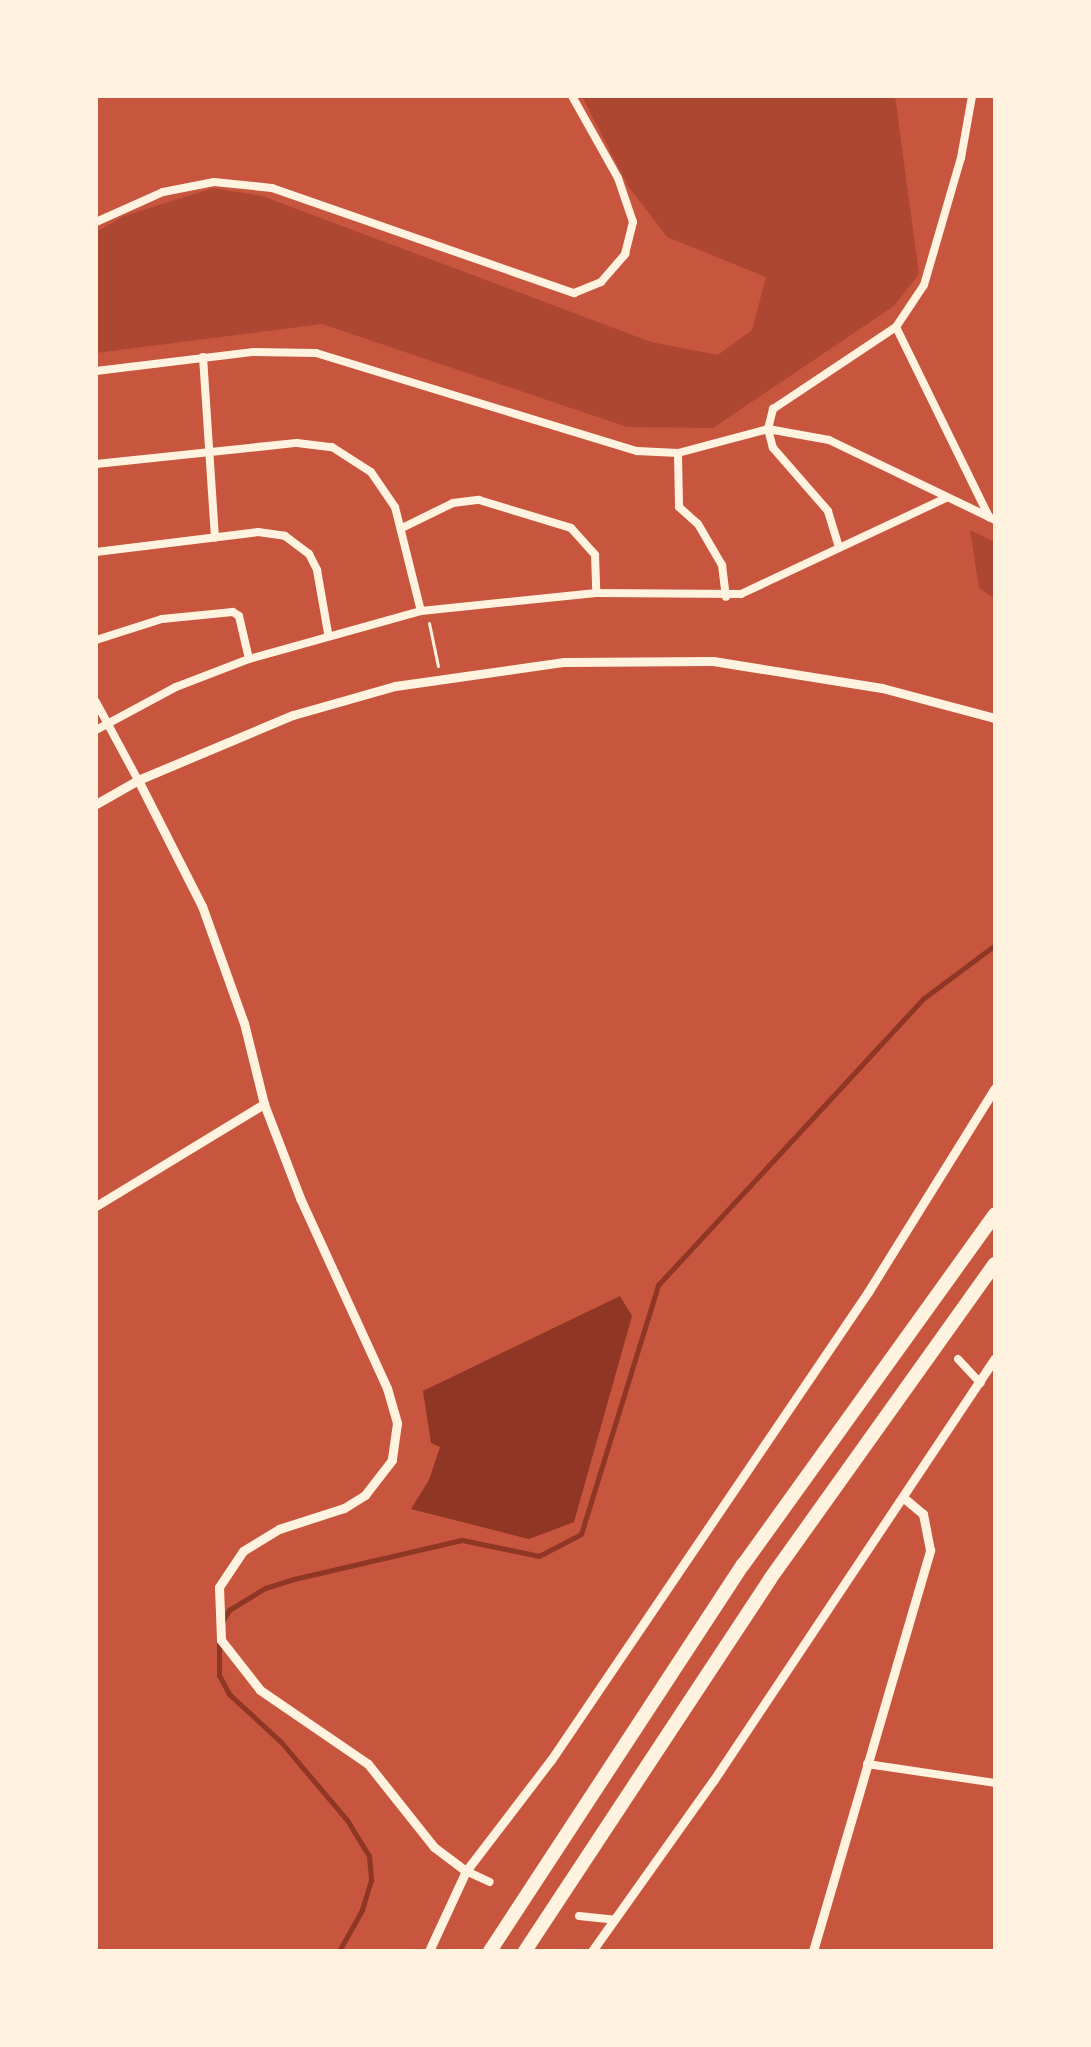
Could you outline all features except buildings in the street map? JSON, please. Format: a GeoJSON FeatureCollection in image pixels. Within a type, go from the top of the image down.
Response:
{"type":"FeatureCollection","features":[{"type":"Feature","properties":{"kind":"highway"},"geometry":{"type":"LineString","coordinates":[[490,1951],[743,1565],[995,1214]]}},
{"type":"Feature","properties":{"kind":"highway"},"geometry":{"type":"LineString","coordinates":[[525,1951],[770,1579],[995,1264]]}},
{"type":"Feature","properties":{"kind":"street"},"geometry":{"type":"LineString","coordinates":[[96,222],[163,192],[214,182],[272,188],[574,293],[601,282],[625,254],[633,222],[618,178],[572,96]]}},
{"type":"Feature","properties":{"kind":"street"},"geometry":{"type":"LineString","coordinates":[[838,544],[828,511],[773,448],[768,429],[773,409],[896,327],[924,285],[964,146],[972,96]]}},
{"type":"Feature","properties":{"kind":"street"},"geometry":{"type":"LineString","coordinates":[[896,327],[992,519]]}},
{"type":"Feature","properties":{"kind":"street"},"geometry":{"type":"LineString","coordinates":[[96,371],[203,357],[316,353],[637,451],[678,453],[768,429],[829,440],[992,519]]}},
{"type":"Feature","properties":{"kind":"street"},"geometry":{"type":"LineString","coordinates":[[203,357],[215,538]]}},
{"type":"Feature","properties":{"kind":"street"},"geometry":{"type":"LineString","coordinates":[[96,464],[297,443],[332,447],[371,472],[404,527],[421,611]]}},
{"type":"Feature","properties":{"kind":"street"},"geometry":{"type":"LineString","coordinates":[[678,453],[679,507],[698,524],[722,565],[726,597]]}},
{"type":"Feature","properties":{"kind":"street"},"geometry":{"type":"LineString","coordinates":[[96,730],[176,687],[249,659],[328,633],[421,611],[596,593],[666,591],[726,597],[754,589],[838,544],[946,498]]}},
{"type":"Feature","properties":{"kind":"street"},"geometry":{"type":"LineString","coordinates":[[404,527],[453,503],[479,500],[571,528],[595,555],[596,593]]}},
{"type":"Feature","properties":{"kind":"street"},"geometry":{"type":"LineString","coordinates":[[96,552],[258,532],[285,536],[299,544],[317,570],[328,633]]}},
{"type":"Feature","properties":{"kind":"street"},"geometry":{"type":"LineString","coordinates":[[96,640],[162,619],[233,612],[239,616],[249,659]]}},
{"type":"Feature","properties":{"kind":"street"},"geometry":{"type":"LineString","coordinates":[[96,804],[138,780],[293,715],[441,677],[564,662],[713,661],[882,688],[995,718]]}},
{"type":"Feature","properties":{"kind":"street"},"geometry":{"type":"LineString","coordinates":[[96,702],[186,870],[225,964],[264,1104],[300,1198],[387,1388],[397,1423],[395,1444],[386,1470],[365,1495],[344,1508],[279,1529],[243,1551],[219,1587],[221,1640],[260,1690],[368,1764],[434,1847],[466,1871],[490,1882]]}},
{"type":"Feature","properties":{"kind":"street"},"geometry":{"type":"LineString","coordinates":[[429,1951],[466,1871],[551,1760],[868,1292],[995,1088]]}},
{"type":"Feature","properties":{"kind":"street"},"geometry":{"type":"LineString","coordinates":[[96,1206],[264,1104]]}},
{"type":"Feature","properties":{"kind":"street"},"geometry":{"type":"LineString","coordinates":[[592,1951],[905,1499],[995,1358]]}},
{"type":"Feature","properties":{"kind":"street"},"geometry":{"type":"LineString","coordinates":[[958,1359],[980,1383]]}},
{"type":"Feature","properties":{"kind":"street"},"geometry":{"type":"LineString","coordinates":[[813,1951],[930,1550],[923,1514],[905,1499]]}},
{"type":"Feature","properties":{"kind":"street"},"geometry":{"type":"LineString","coordinates":[[867,1764],[995,1783]]}},
{"type":"Feature","properties":{"kind":"street"},"geometry":{"type":"LineString","coordinates":[[579,1916],[615,1920]]}},
{"type":"Feature","properties":{"kind":"path"},"geometry":{"type":"LineString","coordinates":[[421,611],[430,623],[441,677]]}},
{"type":"Feature","properties":{"kind":"shaded area"},"geometry":{"type":"Polygon","coordinates":[[[582,96],[895,96],[919,274],[894,306],[713,428],[627,427],[322,324],[96,353],[96,232],[124,216],[213,188],[262,196],[651,342],[718,355],[752,330],[766,277],[667,237],[628,186],[582,96]]]}},
{"type":"Feature","properties":{"kind":"shaded area"},"geometry":{"type":"Polygon","coordinates":[[[970,530],[995,542],[995,599],[979,588],[970,530]]]}},
{"type":"Feature","properties":{"kind":"shaded area"},"geometry":{"type":"Polygon","coordinates":[[[620,1296],[632,1316],[574,1522],[529,1539],[411,1509],[429,1480],[440,1447],[431,1443],[423,1391],[620,1296]]]}},
{"type":"Feature","properties":{"kind":"waterway"},"geometry":{"type":"LineString","coordinates":[[222,1622],[229,1610],[265,1588],[294,1579],[462,1540],[539,1556],[581,1534],[658,1285],[924,998],[995,945]]}},
{"type":"Feature","properties":{"kind":"waterway"},"geometry":{"type":"LineString","coordinates":[[219,1635],[219,1675],[229,1694],[281,1742],[347,1820],[369,1856],[371,1880],[362,1910],[339,1951]]}}]}
